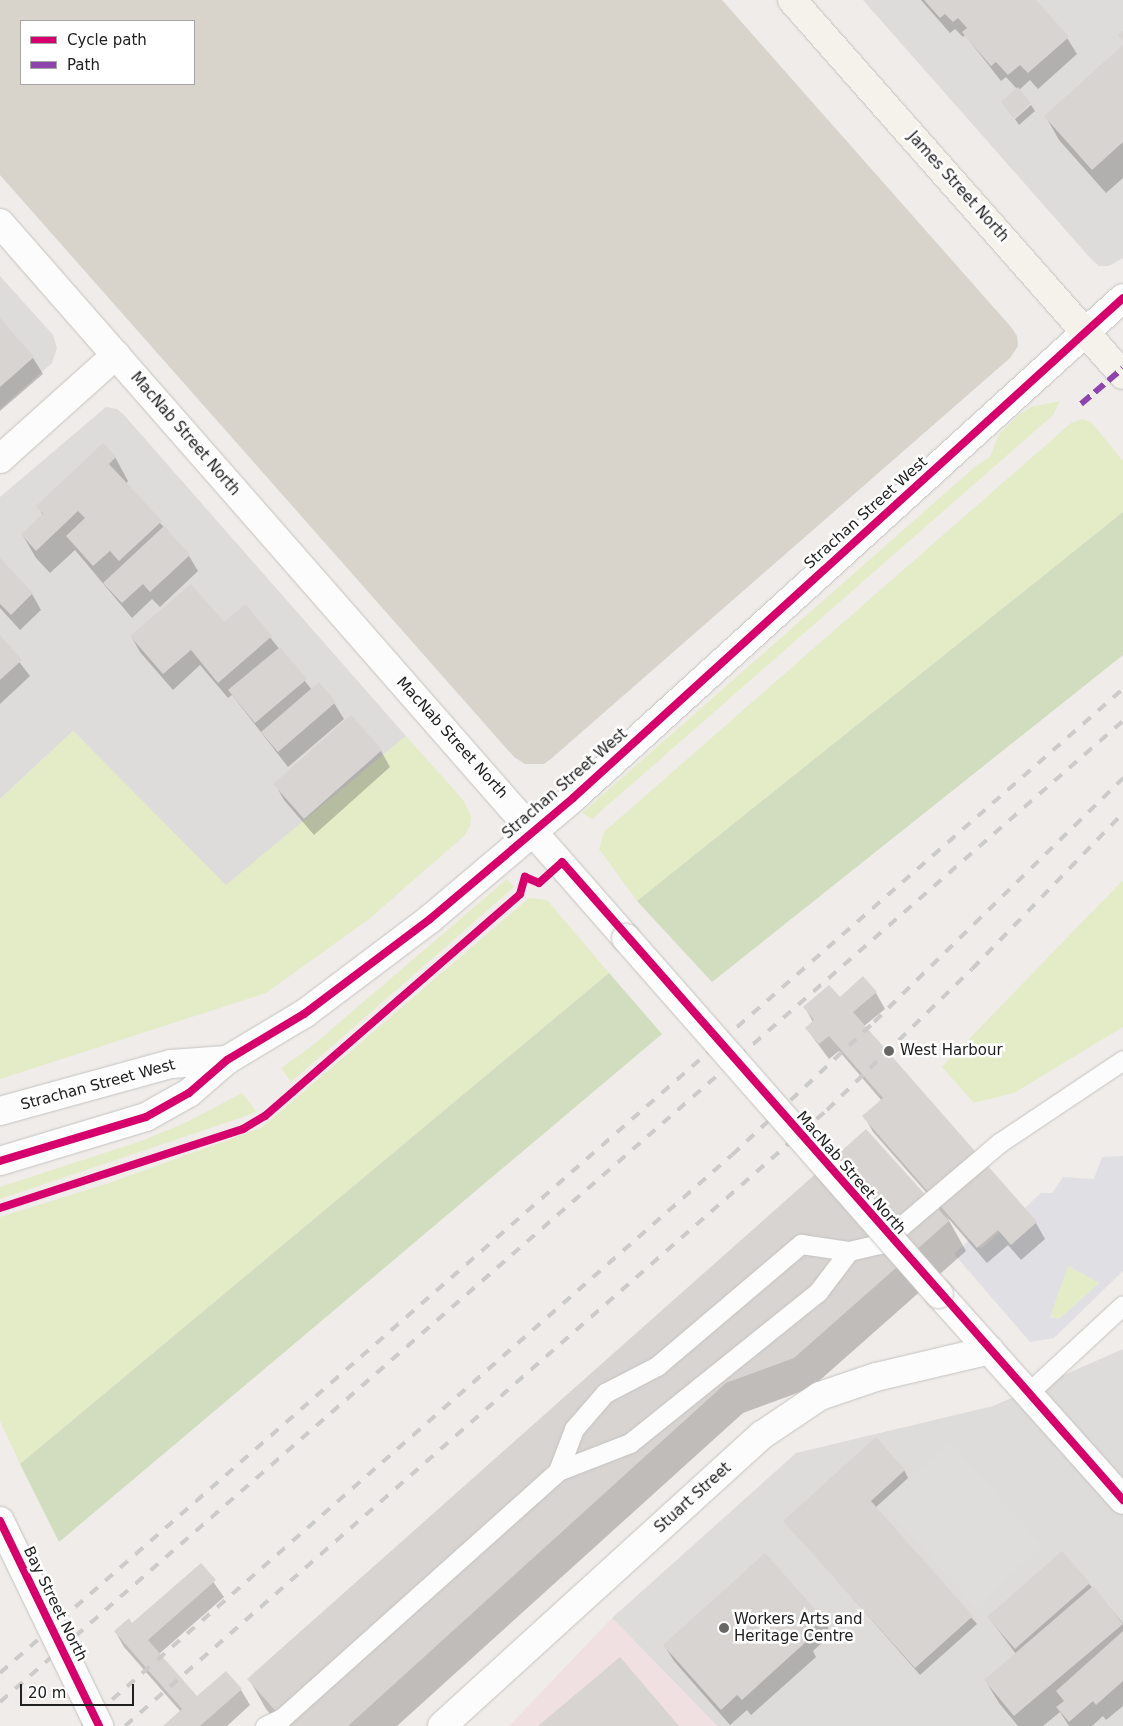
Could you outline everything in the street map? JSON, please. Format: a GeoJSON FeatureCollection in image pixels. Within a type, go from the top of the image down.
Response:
{"type":"FeatureCollection","features":[{"type":"Feature","properties":{"kind":"main road","name":"James Street North"},"geometry":{"type":"LineString","coordinates":[[792,0],[1123,375]]}},
{"type":"Feature","properties":{"kind":"street","name":"MacNab Street North"},"geometry":{"type":"LineString","coordinates":[[0,222],[534,830],[626,938],[1123,1500]]}},
{"type":"Feature","properties":{"kind":"street","name":"Strachan Street West"},"geometry":{"type":"LineString","coordinates":[[0,1161],[146,1117],[189,1093],[227,1060],[304,1014],[430,918],[534,830],[1123,298]]}},
{"type":"Feature","properties":{"kind":"street"},"geometry":{"type":"LineString","coordinates":[[0,459],[116,355]]}},
{"type":"Feature","properties":{"kind":"street","name":"Strachan Street West"},"geometry":{"type":"LineString","coordinates":[[0,1111],[171,1064],[227,1060]]}},
{"type":"Feature","properties":{"kind":"street","name":"Stuart Street"},"geometry":{"type":"LineString","coordinates":[[442,1726],[762,1435],[820,1396],[876,1377],[990,1350]]}},
{"type":"Feature","properties":{"kind":"street","name":"Bay Street North"},"geometry":{"type":"LineString","coordinates":[[0,1521],[99,1726]]}},
{"type":"Feature","properties":{"kind":"lane"},"geometry":{"type":"LineString","coordinates":[[558,1471],[574,1428],[605,1393],[657,1366],[801,1244],[849,1251],[880,1244],[999,1143],[1123,1060]]}},
{"type":"Feature","properties":{"kind":"lane"},"geometry":{"type":"LineString","coordinates":[[265,1726],[282,1718],[558,1471],[630,1443],[818,1292],[849,1251]]}},
{"type":"Feature","properties":{"kind":"lane"},"geometry":{"type":"LineString","coordinates":[[1028,1393],[1123,1304]]}},
{"type":"Feature","properties":{"kind":"shaded area"},"geometry":{"type":"Polygon","coordinates":[[[0,0],[722,0],[1011,327],[1017,336],[1018,346],[1010,358],[552,758],[544,764],[525,764],[514,757],[0,175],[0,0]]]}},
{"type":"Feature","properties":{"kind":"shaded area"},"geometry":{"type":"Polygon","coordinates":[[[863,0],[1123,0],[1123,258],[1109,266],[1099,266],[1092,260],[863,0]]]}},
{"type":"Feature","properties":{"kind":"shaded area"},"geometry":{"type":"Polygon","coordinates":[[[0,276],[53,335],[57,348],[52,363],[0,409],[0,276]]]}},
{"type":"Feature","properties":{"kind":"shaded area"},"geometry":{"type":"Polygon","coordinates":[[[106,407],[117,409],[124,415],[406,736],[226,886],[73,731],[0,799],[0,497],[106,407]]]}},
{"type":"Feature","properties":{"kind":"shaded area"},"geometry":{"type":"Polygon","coordinates":[[[1123,1156],[1123,1271],[1054,1338],[1030,1342],[954,1254],[971,1238],[981,1249],[1041,1193],[1052,1193],[1063,1177],[1094,1179],[1102,1157],[1123,1156]],[[1068,1266],[1050,1317],[1059,1319],[1099,1283],[1068,1266]]]}},
{"type":"Feature","properties":{"kind":"shaded area"},"geometry":{"type":"Polygon","coordinates":[[[1123,1349],[1123,1726],[717,1726],[612,1618],[796,1453],[993,1406],[1123,1349]]]}},
{"type":"Feature","properties":{"kind":"shaded area"},"geometry":{"type":"Polygon","coordinates":[[[950,1443],[1042,1546],[975,1606],[883,1503],[950,1443]]]}},
{"type":"Feature","properties":{"kind":"shaded area"},"geometry":{"type":"Polygon","coordinates":[[[612,1618],[717,1726],[509,1726],[612,1618]]]}},
{"type":"Feature","properties":{"kind":"green space"},"geometry":{"type":"Polygon","coordinates":[[[1060,401],[1053,415],[592,819],[582,813],[977,465],[990,457],[999,434],[1019,415],[1031,407],[1060,401]]]}},
{"type":"Feature","properties":{"kind":"green space"},"geometry":{"type":"Polygon","coordinates":[[[1082,419],[1091,422],[1123,461],[1123,512],[637,901],[599,849],[604,832],[1071,423],[1082,419]]]}},
{"type":"Feature","properties":{"kind":"green space"},"geometry":{"type":"Polygon","coordinates":[[[1123,512],[1123,655],[712,982],[637,901],[1123,512]]]}},
{"type":"Feature","properties":{"kind":"green space"},"geometry":{"type":"Polygon","coordinates":[[[73,731],[226,885],[406,736],[464,801],[471,817],[470,825],[465,835],[369,919],[266,993],[0,1079],[0,799],[73,731]]]}},
{"type":"Feature","properties":{"kind":"green space"},"geometry":{"type":"Polygon","coordinates":[[[507,879],[514,887],[291,1082],[281,1068],[312,1046],[507,879]]]}},
{"type":"Feature","properties":{"kind":"green space"},"geometry":{"type":"Polygon","coordinates":[[[1123,880],[1123,1027],[1014,1093],[974,1103],[942,1067],[1123,880]]]}},
{"type":"Feature","properties":{"kind":"green space"},"geometry":{"type":"Polygon","coordinates":[[[529,898],[547,900],[609,973],[20,1464],[0,1421],[0,1217],[109,1183],[261,1128],[529,898]]]}},
{"type":"Feature","properties":{"kind":"green space"},"geometry":{"type":"Polygon","coordinates":[[[609,973],[662,1034],[59,1542],[20,1464],[609,973]]]}},
{"type":"Feature","properties":{"kind":"green space"},"geometry":{"type":"Polygon","coordinates":[[[242,1093],[256,1111],[249,1115],[0,1199],[0,1187],[144,1140],[187,1122],[242,1093]]]}},
{"type":"Feature","properties":{"kind":"green space"},"geometry":{"type":"Polygon","coordinates":[[[1068,1266],[1099,1283],[1059,1319],[1049,1316],[1068,1266]]]}},
{"type":"Feature","properties":{"kind":"building"},"geometry":{"type":"Polygon","coordinates":[[[924,0],[1036,0],[1069,37],[1028,73],[1020,65],[1008,75],[996,62],[991,66],[962,32],[967,28],[958,18],[953,22],[945,14],[940,18],[924,0]]]}},
{"type":"Feature","properties":{"kind":"building"},"geometry":{"type":"Polygon","coordinates":[[[1123,31],[1123,41],[1118,35],[1123,31]]]}},
{"type":"Feature","properties":{"kind":"building"},"geometry":{"type":"Polygon","coordinates":[[[1123,45],[1123,142],[1092,170],[1044,116],[1123,45]]]}},
{"type":"Feature","properties":{"kind":"building"},"geometry":{"type":"Polygon","coordinates":[[[1018,87],[1031,103],[1014,118],[1001,102],[1018,87]]]}},
{"type":"Feature","properties":{"kind":"building"},"geometry":{"type":"Polygon","coordinates":[[[0,318],[34,357],[0,387],[0,318]]]}},
{"type":"Feature","properties":{"kind":"building"},"geometry":{"type":"Polygon","coordinates":[[[103,443],[116,457],[109,464],[162,521],[119,561],[110,551],[93,566],[66,536],[85,518],[78,511],[36,551],[21,534],[43,514],[36,506],[103,443]]]}},
{"type":"Feature","properties":{"kind":"building"},"geometry":{"type":"Polygon","coordinates":[[[164,526],[190,555],[150,592],[143,584],[122,603],[103,583],[164,526]]]}},
{"type":"Feature","properties":{"kind":"building"},"geometry":{"type":"Polygon","coordinates":[[[0,558],[33,593],[11,615],[0,604],[0,558]]]}},
{"type":"Feature","properties":{"kind":"building"},"geometry":{"type":"Polygon","coordinates":[[[191,584],[224,622],[245,604],[272,636],[218,683],[191,650],[163,674],[130,636],[191,584]]]}},
{"type":"Feature","properties":{"kind":"building"},"geometry":{"type":"Polygon","coordinates":[[[0,635],[22,660],[0,680],[0,635]]]}},
{"type":"Feature","properties":{"kind":"building"},"geometry":{"type":"Polygon","coordinates":[[[280,647],[307,679],[255,723],[228,690],[280,647]]]}},
{"type":"Feature","properties":{"kind":"building"},"geometry":{"type":"Polygon","coordinates":[[[319,682],[336,702],[278,752],[261,732],[319,682]]]}},
{"type":"Feature","properties":{"kind":"building"},"geometry":{"type":"Polygon","coordinates":[[[351,715],[382,750],[304,819],[273,784],[351,715]]]}},
{"type":"Feature","properties":{"kind":"building"},"geometry":{"type":"Polygon","coordinates":[[[863,976],[877,992],[853,1012],[1037,1222],[1011,1245],[998,1230],[977,1248],[862,1116],[883,1098],[829,1036],[819,1044],[805,1028],[814,1020],[803,1007],[829,985],[840,997],[863,976]]]}},
{"type":"Feature","properties":{"kind":"building"},"geometry":{"type":"Polygon","coordinates":[[[866,1129],[949,1221],[794,1358],[726,1383],[348,1726],[289,1726],[247,1679],[866,1129]]]}},
{"type":"Feature","properties":{"kind":"building"},"geometry":{"type":"Polygon","coordinates":[[[876,1437],[905,1470],[871,1501],[973,1616],[915,1668],[783,1521],[876,1437]]]}},
{"type":"Feature","properties":{"kind":"building"},"geometry":{"type":"Polygon","coordinates":[[[1062,1551],[1090,1583],[1015,1649],[987,1617],[1062,1551]]]}},
{"type":"Feature","properties":{"kind":"building","name":"Workers Arts and Heritage Centre"},"geometry":{"type":"Polygon","coordinates":[[[765,1553],[823,1618],[804,1635],[808,1640],[742,1700],[737,1695],[721,1710],[663,1645],[765,1553]]]}},
{"type":"Feature","properties":{"kind":"building"},"geometry":{"type":"Polygon","coordinates":[[[201,1563],[216,1580],[148,1640],[197,1696],[226,1671],[242,1689],[200,1726],[163,1726],[182,1709],[114,1631],[129,1618],[132,1623],[201,1563]]]}},
{"type":"Feature","properties":{"kind":"building"},"geometry":{"type":"Polygon","coordinates":[[[1093,1586],[1123,1624],[1014,1716],[984,1680],[1093,1586]]]}},
{"type":"Feature","properties":{"kind":"building"},"geometry":{"type":"Polygon","coordinates":[[[1123,1631],[1123,1681],[1096,1705],[1093,1701],[1069,1722],[1056,1707],[1064,1701],[1056,1691],[1123,1631]]]}},
{"type":"Feature","properties":{"kind":"building"},"geometry":{"type":"Polygon","coordinates":[[[620,1657],[679,1726],[538,1726],[620,1657]]]}},
{"type":"Feature","properties":{"kind":"railway"},"geometry":{"type":"LineString","coordinates":[[0,1673],[1123,689]]}},
{"type":"Feature","properties":{"kind":"railway"},"geometry":{"type":"LineString","coordinates":[[0,1702],[1123,721]]}},
{"type":"Feature","properties":{"kind":"railway"},"geometry":{"type":"LineString","coordinates":[[82,1726],[732,1155],[874,1022],[1123,778]]}},
{"type":"Feature","properties":{"kind":"railway"},"geometry":{"type":"LineString","coordinates":[[125,1726],[827,1110],[972,969],[1123,813]]}},
{"type":"Feature","properties":{"kind":"marked path"},"geometry":{"type":"LineString","coordinates":[[1081,404],[1123,368]]}},
{"type":"Feature","properties":{"kind":"cycle path"},"geometry":{"type":"LineString","coordinates":[[0,1161],[146,1117],[189,1093],[227,1060],[304,1014],[430,919],[573,798],[1123,298]]}},
{"type":"Feature","properties":{"kind":"cycle path"},"geometry":{"type":"LineString","coordinates":[[0,1208],[243,1129],[265,1116],[520,894],[525,877],[539,883],[562,862],[1123,1500]]}},
{"type":"Feature","properties":{"kind":"cycle path"},"geometry":{"type":"LineString","coordinates":[[0,1521],[99,1726]]}},
{"type":"Feature","properties":{"kind":"place","name":"West Harbour"},"geometry":{"type":"Point","coordinates":[889,1051]}},
{"type":"Feature","properties":{"kind":"place","name":"Workers Arts and Heritage Centre"},"geometry":{"type":"Point","coordinates":[724,1628]}}]}
